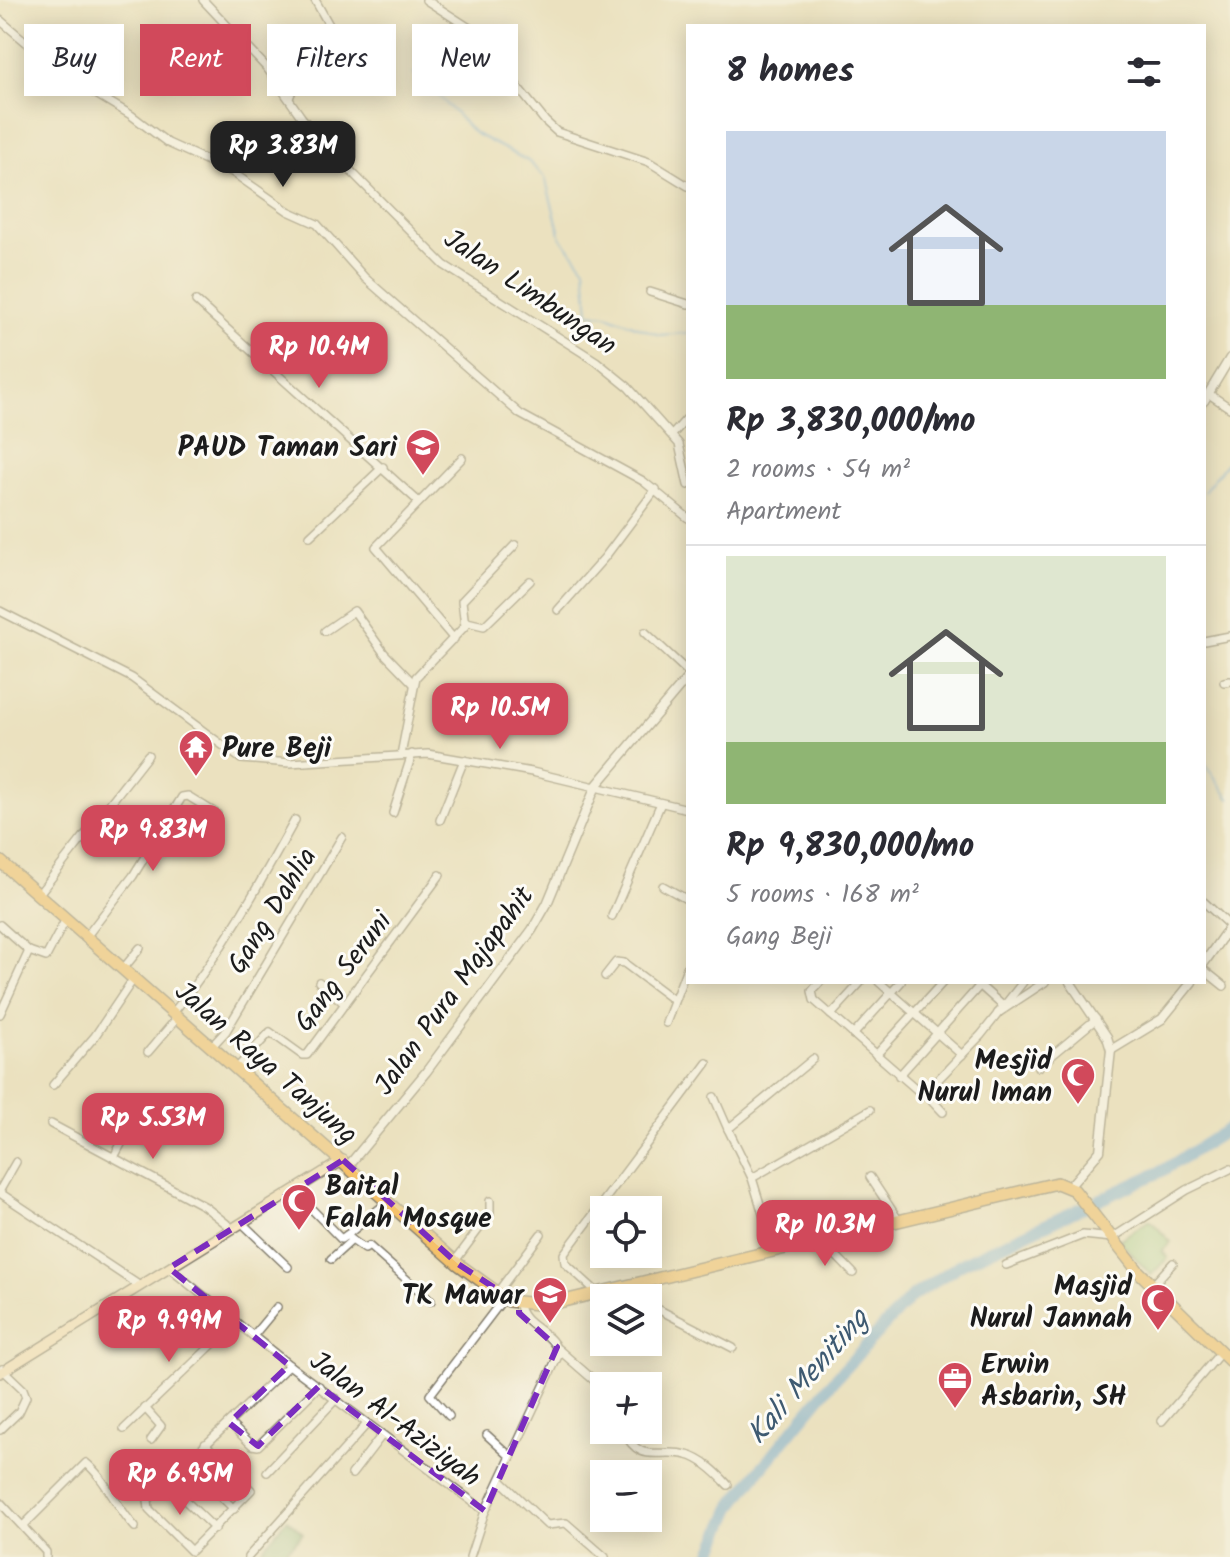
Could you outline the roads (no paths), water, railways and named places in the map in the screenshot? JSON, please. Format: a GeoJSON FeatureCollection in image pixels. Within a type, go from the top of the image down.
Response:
{"type":"FeatureCollection","features":[{"type":"Feature","properties":{"kind":"main road","name":"Jalan Raya Tanjung"},"geometry":{"type":"LineString","coordinates":[[0,861],[455,1261],[501,1295],[519,1304],[547,1305],[590,1295]]}},
{"type":"Feature","properties":{"kind":"main road"},"geometry":{"type":"LineString","coordinates":[[1,1370],[346,1162]]}},
{"type":"Feature","properties":{"kind":"main road","name":"Jalan Raya Tanjung"},"geometry":{"type":"LineString","coordinates":[[640,1284],[1036,1185],[1057,1183],[1070,1186]]}},
{"type":"Feature","properties":{"kind":"main road"},"geometry":{"type":"LineString","coordinates":[[1070,1186],[1152,1286],[1226,1356]]}},
{"type":"Feature","properties":{"kind":"street","name":"Jalan Limbungan"},"geometry":{"type":"LineString","coordinates":[[203,0],[267,68],[329,149],[444,265],[607,369],[672,435],[683,454],[686,473]]}},
{"type":"Feature","properties":{"kind":"street"},"geometry":{"type":"LineString","coordinates":[[289,98],[310,47],[329,25],[315,0]]}},
{"type":"Feature","properties":{"kind":"street"},"geometry":{"type":"LineString","coordinates":[[426,0],[471,29],[557,132],[649,162],[686,185]]}},
{"type":"Feature","properties":{"kind":"street"},"geometry":{"type":"LineString","coordinates":[[0,20],[66,76],[139,120],[168,143],[232,172],[288,211],[317,224],[365,278],[520,414],[656,489],[686,516]]}},
{"type":"Feature","properties":{"kind":"street"},"geometry":{"type":"LineString","coordinates":[[650,292],[686,303]]}},
{"type":"Feature","properties":{"kind":"street"},"geometry":{"type":"LineString","coordinates":[[196,301],[419,502]]}},
{"type":"Feature","properties":{"kind":"street"},"geometry":{"type":"LineString","coordinates":[[1230,358],[1207,397],[1230,408]]}},
{"type":"Feature","properties":{"kind":"street"},"geometry":{"type":"LineString","coordinates":[[672,435],[686,419]]}},
{"type":"Feature","properties":{"kind":"street"},"geometry":{"type":"LineString","coordinates":[[454,639],[377,550],[378,543],[462,458]]}},
{"type":"Feature","properties":{"kind":"street"},"geometry":{"type":"LineString","coordinates":[[310,536],[383,467]]}},
{"type":"Feature","properties":{"kind":"street"},"geometry":{"type":"LineString","coordinates":[[558,610],[605,557],[656,489]]}},
{"type":"Feature","properties":{"kind":"street"},"geometry":{"type":"LineString","coordinates":[[467,622],[462,601],[515,545]]}},
{"type":"Feature","properties":{"kind":"street"},"geometry":{"type":"LineString","coordinates":[[467,622],[484,626],[530,581]]}},
{"type":"Feature","properties":{"kind":"street"},"geometry":{"type":"LineString","coordinates":[[0,611],[115,668],[241,759],[290,763],[412,754],[464,760],[596,786],[686,809]]}},
{"type":"Feature","properties":{"kind":"street"},"geometry":{"type":"LineString","coordinates":[[325,631],[354,611],[384,653],[414,684]]}},
{"type":"Feature","properties":{"kind":"street"},"geometry":{"type":"LineString","coordinates":[[401,755],[414,684],[422,669],[467,622]]}},
{"type":"Feature","properties":{"kind":"street"},"geometry":{"type":"LineString","coordinates":[[645,632],[686,673]]}},
{"type":"Feature","properties":{"kind":"street"},"geometry":{"type":"LineString","coordinates":[[1206,641],[1230,636]]}},
{"type":"Feature","properties":{"kind":"street","name":"Jalan Pura Majapahit"},"geometry":{"type":"LineString","coordinates":[[346,1162],[426,1072],[537,922],[596,786],[686,677]]}},
{"type":"Feature","properties":{"kind":"street"},"geometry":{"type":"LineString","coordinates":[[393,813],[412,754]]}},
{"type":"Feature","properties":{"kind":"street"},"geometry":{"type":"LineString","coordinates":[[38,895],[148,755]]}},
{"type":"Feature","properties":{"kind":"street"},"geometry":{"type":"LineString","coordinates":[[440,820],[464,760]]}},
{"type":"Feature","properties":{"kind":"street"},"geometry":{"type":"LineString","coordinates":[[86,937],[133,876],[182,797],[188,796],[217,814]]}},
{"type":"Feature","properties":{"kind":"street"},"geometry":{"type":"LineString","coordinates":[[612,916],[661,803]]}},
{"type":"Feature","properties":{"kind":"street"},"geometry":{"type":"LineString","coordinates":[[148,1052],[194,989],[245,909],[295,820]]}},
{"type":"Feature","properties":{"kind":"street","name":"Gang Dahlia"},"geometry":{"type":"LineString","coordinates":[[212,1046],[226,1031],[342,837]]}},
{"type":"Feature","properties":{"kind":"street","name":"Gang Seruni"},"geometry":{"type":"LineString","coordinates":[[237,1068],[269,1032],[302,1056],[307,1055],[440,875]]}},
{"type":"Feature","properties":{"kind":"street"},"geometry":{"type":"LineString","coordinates":[[663,886],[686,899]]}},
{"type":"Feature","properties":{"kind":"street"},"geometry":{"type":"LineString","coordinates":[[1206,904],[1229,928],[1206,960]]}},
{"type":"Feature","properties":{"kind":"street"},"geometry":{"type":"LineString","coordinates":[[0,925],[29,951],[42,956],[50,954],[66,919]]}},
{"type":"Feature","properties":{"kind":"street"},"geometry":{"type":"LineString","coordinates":[[123,969],[140,948]]}},
{"type":"Feature","properties":{"kind":"street"},"geometry":{"type":"LineString","coordinates":[[0,1014],[29,951]]}},
{"type":"Feature","properties":{"kind":"street"},"geometry":{"type":"LineString","coordinates":[[605,976],[616,962],[624,963],[672,999]]}},
{"type":"Feature","properties":{"kind":"street"},"geometry":{"type":"LineString","coordinates":[[666,1023],[672,999],[686,969]]}},
{"type":"Feature","properties":{"kind":"street"},"geometry":{"type":"LineString","coordinates":[[1206,972],[1224,986]]}},
{"type":"Feature","properties":{"kind":"street"},"geometry":{"type":"LineString","coordinates":[[53,1085],[95,1036],[134,978]]}},
{"type":"Feature","properties":{"kind":"street"},"geometry":{"type":"LineString","coordinates":[[319,982],[345,1004]]}},
{"type":"Feature","properties":{"kind":"street"},"geometry":{"type":"LineString","coordinates":[[831,1015],[859,984]]}},
{"type":"Feature","properties":{"kind":"street"},"geometry":{"type":"LineString","coordinates":[[876,1055],[941,984]]}},
{"type":"Feature","properties":{"kind":"street"},"geometry":{"type":"LineString","coordinates":[[899,1076],[979,984]]}},
{"type":"Feature","properties":{"kind":"street"},"geometry":{"type":"LineString","coordinates":[[981,984],[1002,1009]]}},
{"type":"Feature","properties":{"kind":"street"},"geometry":{"type":"LineString","coordinates":[[923,1094],[962,1055],[1021,984]]}},
{"type":"Feature","properties":{"kind":"street"},"geometry":{"type":"LineString","coordinates":[[1002,1009],[1042,984]]}},
{"type":"Feature","properties":{"kind":"street"},"geometry":{"type":"LineString","coordinates":[[1070,1186],[1100,1151],[1111,1050],[1096,1019],[1071,984]]}},
{"type":"Feature","properties":{"kind":"street"},"geometry":{"type":"LineString","coordinates":[[1111,1050],[1155,1025],[1190,984]]}},
{"type":"Feature","properties":{"kind":"street"},"geometry":{"type":"LineString","coordinates":[[817,985],[813,999],[943,1112]]}},
{"type":"Feature","properties":{"kind":"street"},"geometry":{"type":"LineString","coordinates":[[853,1035],[896,987],[915,1014],[962,1055]]}},
{"type":"Feature","properties":{"kind":"street"},"geometry":{"type":"LineString","coordinates":[[1038,1067],[1096,1019]]}},
{"type":"Feature","properties":{"kind":"street"},"geometry":{"type":"LineString","coordinates":[[728,1129],[813,1059]]}},
{"type":"Feature","properties":{"kind":"street"},"geometry":{"type":"LineString","coordinates":[[590,1286],[565,1263],[564,1254],[707,1063]]}},
{"type":"Feature","properties":{"kind":"street"},"geometry":{"type":"LineString","coordinates":[[114,1157],[133,1122],[129,1114],[141,1095]]}},
{"type":"Feature","properties":{"kind":"street"},"geometry":{"type":"LineString","coordinates":[[714,1097],[752,1178],[774,1250]]}},
{"type":"Feature","properties":{"kind":"street"},"geometry":{"type":"LineString","coordinates":[[752,1178],[870,1110]]}},
{"type":"Feature","properties":{"kind":"street"},"geometry":{"type":"LineString","coordinates":[[51,1124],[238,1226],[288,1267]]}},
{"type":"Feature","properties":{"kind":"street"},"geometry":{"type":"LineString","coordinates":[[16,1162],[0,1191],[140,1286]]}},
{"type":"Feature","properties":{"kind":"street"},"geometry":{"type":"LineString","coordinates":[[1006,1265],[1083,1235],[1112,1238],[1187,1190],[1230,1169]]}},
{"type":"Feature","properties":{"kind":"street"},"geometry":{"type":"LineString","coordinates":[[870,1177],[897,1218]]}},
{"type":"Feature","properties":{"kind":"street"},"geometry":{"type":"LineString","coordinates":[[295,1192],[341,1239],[350,1238],[365,1249],[369,1246],[431,1301]]}},
{"type":"Feature","properties":{"kind":"street"},"geometry":{"type":"LineString","coordinates":[[331,1259],[389,1201]]}},
{"type":"Feature","properties":{"kind":"street"},"geometry":{"type":"LineString","coordinates":[[455,1261],[489,1216],[490,1201]]}},
{"type":"Feature","properties":{"kind":"street"},"geometry":{"type":"LineString","coordinates":[[449,1416],[430,1395],[541,1234]]}},
{"type":"Feature","properties":{"kind":"street"},"geometry":{"type":"LineString","coordinates":[[820,1239],[853,1273]]}},
{"type":"Feature","properties":{"kind":"street"},"geometry":{"type":"LineString","coordinates":[[1152,1286],[1173,1263]]}},
{"type":"Feature","properties":{"kind":"street","name":"Jalan Al-Aziziyah"},"geometry":{"type":"LineString","coordinates":[[169,1268],[289,1365],[485,1511]]}},
{"type":"Feature","properties":{"kind":"street"},"geometry":{"type":"LineString","coordinates":[[519,1304],[521,1315],[590,1377]]}},
{"type":"Feature","properties":{"kind":"street"},"geometry":{"type":"LineString","coordinates":[[253,1336],[277,1307]]}},
{"type":"Feature","properties":{"kind":"street"},"geometry":{"type":"LineString","coordinates":[[662,1311],[733,1348]]}},
{"type":"Feature","properties":{"kind":"street"},"geometry":{"type":"LineString","coordinates":[[124,1429],[236,1322]]}},
{"type":"Feature","properties":{"kind":"street"},"geometry":{"type":"LineString","coordinates":[[470,1557],[485,1511],[557,1358],[558,1349]]}},
{"type":"Feature","properties":{"kind":"street"},"geometry":{"type":"LineString","coordinates":[[1162,1421],[1226,1356]]}},
{"type":"Feature","properties":{"kind":"street"},"geometry":{"type":"LineString","coordinates":[[205,1444],[250,1485],[249,1493],[197,1548],[188,1550],[148,1507],[149,1498],[205,1444],[229,1423],[289,1365]]}},
{"type":"Feature","properties":{"kind":"street"},"geometry":{"type":"LineString","coordinates":[[0,1430],[19,1412],[26,1397],[23,1389],[1,1370]]}},
{"type":"Feature","properties":{"kind":"street"},"geometry":{"type":"LineString","coordinates":[[229,1423],[252,1445],[258,1446],[319,1386]]}},
{"type":"Feature","properties":{"kind":"street"},"geometry":{"type":"LineString","coordinates":[[267,1472],[336,1399]]}},
{"type":"Feature","properties":{"kind":"street"},"geometry":{"type":"LineString","coordinates":[[145,1408],[161,1426],[151,1440]]}},
{"type":"Feature","properties":{"kind":"street"},"geometry":{"type":"LineString","coordinates":[[248,1557],[367,1424]]}},
{"type":"Feature","properties":{"kind":"street"},"geometry":{"type":"LineString","coordinates":[[352,1474],[382,1435]]}},
{"type":"Feature","properties":{"kind":"street"},"geometry":{"type":"LineString","coordinates":[[487,1435],[511,1457]]}},
{"type":"Feature","properties":{"kind":"street"},"geometry":{"type":"LineString","coordinates":[[634,1444],[648,1455],[689,1455],[728,1485]]}},
{"type":"Feature","properties":{"kind":"street"},"geometry":{"type":"LineString","coordinates":[[23,1526],[86,1463],[98,1474],[106,1492],[135,1527]]}},
{"type":"Feature","properties":{"kind":"street"},"geometry":{"type":"LineString","coordinates":[[186,1463],[234,1509]]}},
{"type":"Feature","properties":{"kind":"street"},"geometry":{"type":"LineString","coordinates":[[501,1481],[547,1525],[566,1523],[605,1557]]}},
{"type":"Feature","properties":{"kind":"street"},"geometry":{"type":"LineString","coordinates":[[166,1482],[215,1529]]}},
{"type":"Feature","properties":{"kind":"street"},"geometry":{"type":"LineString","coordinates":[[0,1503],[46,1552],[46,1557]]}},
{"type":"Feature","properties":{"kind":"waterway"},"geometry":{"type":"LineString","coordinates":[[439,96],[474,133],[528,161],[545,177],[561,238],[585,268],[589,313],[607,315],[659,335],[686,333]]}},
{"type":"Feature","properties":{"kind":"waterway"},"geometry":{"type":"LineString","coordinates":[[1206,489],[1230,459]]}},
{"type":"Feature","properties":{"kind":"waterway"},"geometry":{"type":"LineString","coordinates":[[1206,765],[1230,799]]}},
{"type":"Feature","properties":{"kind":"waterway","name":"Kali Meniting"},"geometry":{"type":"LineString","coordinates":[[710,1557],[733,1505],[759,1471],[835,1379],[911,1297],[961,1264],[1162,1171],[1230,1128]]}},
{"type":"Feature","properties":{"kind":"place","name":"PAUD Taman Sari"},"geometry":{"type":"Point","coordinates":[423,477]}},
{"type":"Feature","properties":{"kind":"place","name":"Pure Beji"},"geometry":{"type":"Point","coordinates":[196,778]}},
{"type":"Feature","properties":{"kind":"place","name":"Mesjid Nurul Iman"},"geometry":{"type":"Point","coordinates":[1078,1106]}},
{"type":"Feature","properties":{"kind":"place","name":"Baital Falah Mosque"},"geometry":{"type":"Point","coordinates":[299,1232]}},
{"type":"Feature","properties":{"kind":"place","name":"TK Mawar"},"geometry":{"type":"Point","coordinates":[550,1325]}},
{"type":"Feature","properties":{"kind":"place","name":"Masjid Nurul Jannah"},"geometry":{"type":"Point","coordinates":[1158,1332]}},
{"type":"Feature","properties":{"kind":"place","name":"Erwin Asbarin, SH"},"geometry":{"type":"Point","coordinates":[955,1410]}}]}
